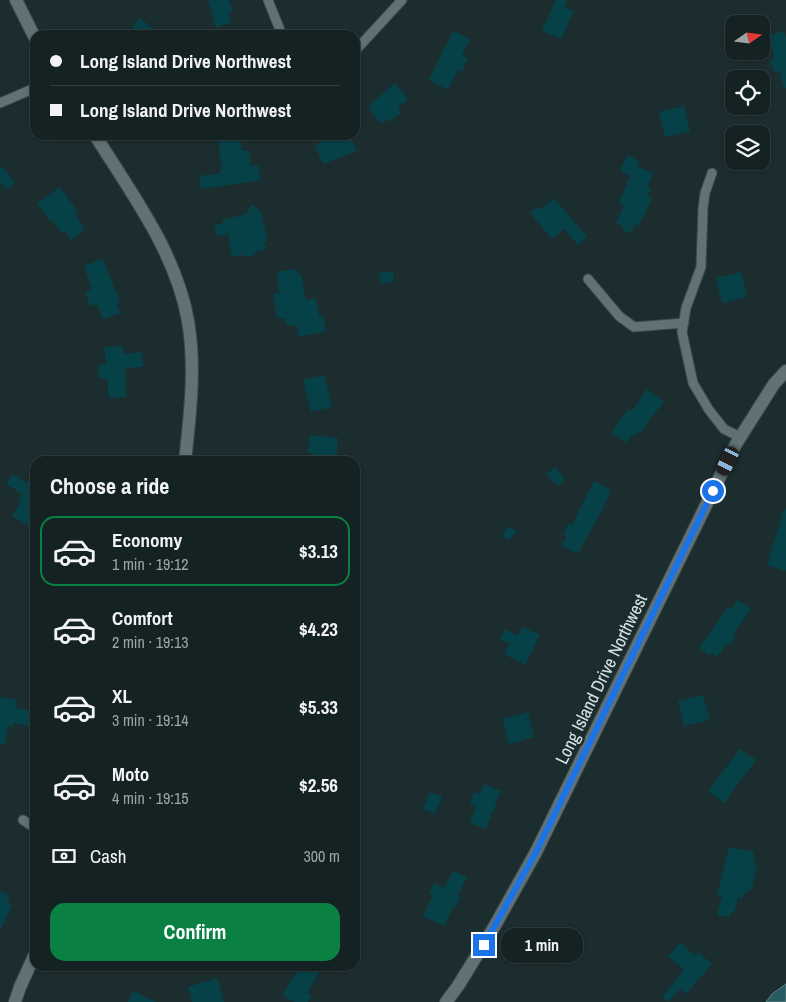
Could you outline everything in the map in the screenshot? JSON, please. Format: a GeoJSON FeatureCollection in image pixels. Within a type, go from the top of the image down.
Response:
{"type":"FeatureCollection","features":[{"type":"Feature","properties":{"kind":"street"},"geometry":{"type":"LineString","coordinates":[[16,0],[31,30]]}},
{"type":"Feature","properties":{"kind":"street"},"geometry":{"type":"LineString","coordinates":[[268,0],[280,30]]}},
{"type":"Feature","properties":{"kind":"street"},"geometry":{"type":"LineString","coordinates":[[360,46],[402,0]]}},
{"type":"Feature","properties":{"kind":"street"},"geometry":{"type":"LineString","coordinates":[[0,103],[30,90]]}},
{"type":"Feature","properties":{"kind":"street"},"geometry":{"type":"LineString","coordinates":[[99,140],[170,260],[181,290],[191,347],[191,387],[185,456]]}},
{"type":"Feature","properties":{"kind":"street"},"geometry":{"type":"LineString","coordinates":[[712,173],[704,201],[701,267],[686,308],[682,332],[693,383],[709,410],[724,429],[740,438]]}},
{"type":"Feature","properties":{"kind":"street"},"geometry":{"type":"LineString","coordinates":[[588,279],[619,316],[634,327],[684,323]]}},
{"type":"Feature","properties":{"kind":"street","name":"Long Island Drive Northwest"},"geometry":{"type":"LineString","coordinates":[[446,1002],[493,929],[536,852],[740,438],[774,384],[786,371]]}},
{"type":"Feature","properties":{"kind":"street"},"geometry":{"type":"LineString","coordinates":[[23,820],[30,825]]}},
{"type":"Feature","properties":{"kind":"street"},"geometry":{"type":"LineString","coordinates":[[15,1002],[30,965]]}},
{"type":"Feature","properties":{"kind":"water"},"geometry":{"type":"Polygon","coordinates":[[[786,984],[786,1002],[766,1002],[772,994],[786,984]]]}},
{"type":"Feature","properties":{"kind":"building"},"geometry":{"type":"Polygon","coordinates":[[[208,0],[229,0],[233,11],[228,12],[231,22],[216,28],[208,0]]]}},
{"type":"Feature","properties":{"kind":"building"},"geometry":{"type":"Polygon","coordinates":[[[556,0],[567,0],[564,7],[574,11],[561,39],[542,31],[556,0]]]}},
{"type":"Feature","properties":{"kind":"building"},"geometry":{"type":"Polygon","coordinates":[[[140,18],[155,30],[131,30],[140,18]]]}},
{"type":"Feature","properties":{"kind":"building"},"geometry":{"type":"Polygon","coordinates":[[[453,31],[470,39],[462,56],[468,59],[462,72],[458,70],[448,90],[429,80],[453,31]]]}},
{"type":"Feature","properties":{"kind":"building"},"geometry":{"type":"Polygon","coordinates":[[[784,31],[786,39],[786,88],[784,88],[779,71],[774,72],[770,60],[775,58],[770,35],[784,31]]]}},
{"type":"Feature","properties":{"kind":"building"},"geometry":{"type":"Polygon","coordinates":[[[395,83],[408,99],[398,108],[401,113],[390,122],[388,119],[381,124],[369,110],[371,109],[369,105],[395,83]]]}},
{"type":"Feature","properties":{"kind":"building"},"geometry":{"type":"Polygon","coordinates":[[[684,106],[690,131],[665,137],[659,112],[684,106]]]}},
{"type":"Feature","properties":{"kind":"building"},"geometry":{"type":"Polygon","coordinates":[[[218,140],[241,140],[242,151],[249,150],[251,166],[258,165],[261,180],[201,189],[199,176],[221,173],[220,169],[222,169],[218,140]]]}},
{"type":"Feature","properties":{"kind":"building"},"geometry":{"type":"Polygon","coordinates":[[[328,140],[352,140],[357,151],[323,164],[315,145],[328,140]]]}},
{"type":"Feature","properties":{"kind":"building"},"geometry":{"type":"Polygon","coordinates":[[[627,155],[639,161],[637,166],[654,173],[647,187],[651,189],[647,196],[652,198],[639,226],[635,224],[630,234],[622,230],[624,227],[616,223],[624,205],[619,203],[630,176],[620,171],[627,155]]]}},
{"type":"Feature","properties":{"kind":"building"},"geometry":{"type":"Polygon","coordinates":[[[0,165],[15,182],[6,190],[0,182],[0,165]]]}},
{"type":"Feature","properties":{"kind":"building"},"geometry":{"type":"Polygon","coordinates":[[[60,187],[78,212],[75,214],[85,230],[71,240],[65,230],[62,233],[52,220],[50,222],[37,203],[60,187]]]}},
{"type":"Feature","properties":{"kind":"building"},"geometry":{"type":"Polygon","coordinates":[[[554,198],[587,237],[578,245],[564,229],[552,239],[530,213],[538,206],[540,210],[554,198]]]}},
{"type":"Feature","properties":{"kind":"building"},"geometry":{"type":"Polygon","coordinates":[[[252,204],[262,212],[268,241],[264,242],[266,250],[255,252],[255,255],[232,257],[228,234],[217,236],[214,225],[223,224],[222,220],[246,214],[252,204]]]}},
{"type":"Feature","properties":{"kind":"building"},"geometry":{"type":"Polygon","coordinates":[[[103,259],[120,303],[117,304],[120,313],[103,319],[97,304],[90,306],[85,292],[92,289],[84,266],[103,259]]]}},
{"type":"Feature","properties":{"kind":"building"},"geometry":{"type":"Polygon","coordinates":[[[294,269],[294,271],[297,270],[298,274],[301,273],[306,300],[316,298],[319,316],[323,315],[326,331],[299,337],[296,325],[286,326],[285,318],[277,319],[273,294],[279,293],[277,272],[294,269]]]}},
{"type":"Feature","properties":{"kind":"building"},"geometry":{"type":"Polygon","coordinates":[[[393,271],[394,281],[381,284],[379,273],[393,271]]]}},
{"type":"Feature","properties":{"kind":"building"},"geometry":{"type":"Polygon","coordinates":[[[741,272],[747,297],[722,303],[716,278],[741,272]]]}},
{"type":"Feature","properties":{"kind":"building"},"geometry":{"type":"Polygon","coordinates":[[[123,346],[124,354],[142,352],[143,367],[125,368],[126,397],[109,398],[107,378],[99,379],[98,365],[106,364],[104,347],[123,346]]]}},
{"type":"Feature","properties":{"kind":"building"},"geometry":{"type":"Polygon","coordinates":[[[324,375],[332,407],[311,412],[303,380],[324,375]]]}},
{"type":"Feature","properties":{"kind":"building"},"geometry":{"type":"Polygon","coordinates":[[[647,389],[664,401],[640,433],[633,434],[626,443],[611,433],[628,409],[633,410],[647,389]]]}},
{"type":"Feature","properties":{"kind":"building"},"geometry":{"type":"Polygon","coordinates":[[[310,435],[338,438],[336,456],[312,456],[312,453],[308,453],[310,435]]]}},
{"type":"Feature","properties":{"kind":"building"},"geometry":{"type":"Polygon","coordinates":[[[556,467],[565,480],[558,486],[546,474],[556,467]]]}},
{"type":"Feature","properties":{"kind":"building"},"geometry":{"type":"Polygon","coordinates":[[[13,474],[27,483],[30,478],[30,527],[12,516],[21,502],[18,500],[22,494],[6,484],[13,474]]]}},
{"type":"Feature","properties":{"kind":"building"},"geometry":{"type":"Polygon","coordinates":[[[594,481],[611,490],[601,513],[578,554],[561,546],[567,537],[563,535],[568,524],[572,525],[594,481]]]}},
{"type":"Feature","properties":{"kind":"building"},"geometry":{"type":"Polygon","coordinates":[[[784,509],[786,509],[786,571],[767,565],[784,509]]]}},
{"type":"Feature","properties":{"kind":"building"},"geometry":{"type":"Polygon","coordinates":[[[507,526],[517,531],[509,540],[502,537],[507,526]]]}},
{"type":"Feature","properties":{"kind":"building"},"geometry":{"type":"Polygon","coordinates":[[[738,600],[751,609],[733,634],[736,637],[729,645],[727,644],[717,657],[712,653],[710,656],[699,648],[728,607],[731,609],[738,600]]]}},
{"type":"Feature","properties":{"kind":"building"},"geometry":{"type":"Polygon","coordinates":[[[523,627],[540,635],[525,665],[504,654],[509,644],[500,639],[505,629],[518,636],[523,627]]]}},
{"type":"Feature","properties":{"kind":"building"},"geometry":{"type":"Polygon","coordinates":[[[703,695],[710,720],[684,726],[678,701],[703,695]]]}},
{"type":"Feature","properties":{"kind":"building"},"geometry":{"type":"Polygon","coordinates":[[[0,697],[17,700],[16,708],[30,710],[30,726],[14,723],[13,727],[8,726],[5,744],[0,744],[0,697]]]}},
{"type":"Feature","properties":{"kind":"building"},"geometry":{"type":"Polygon","coordinates":[[[528,712],[534,737],[509,744],[503,719],[528,712]]]}},
{"type":"Feature","properties":{"kind":"building"},"geometry":{"type":"Polygon","coordinates":[[[740,749],[756,760],[724,803],[708,791],[740,749]]]}},
{"type":"Feature","properties":{"kind":"building"},"geometry":{"type":"Polygon","coordinates":[[[484,784],[501,791],[486,829],[470,823],[477,806],[470,804],[474,792],[480,794],[484,784]]]}},
{"type":"Feature","properties":{"kind":"building"},"geometry":{"type":"Polygon","coordinates":[[[430,792],[442,797],[435,814],[423,809],[430,792]]]}},
{"type":"Feature","properties":{"kind":"building"},"geometry":{"type":"Polygon","coordinates":[[[729,847],[754,852],[754,865],[757,866],[752,889],[747,890],[746,894],[744,893],[742,899],[738,898],[734,913],[730,912],[729,917],[717,915],[722,896],[717,895],[729,847]]]}},
{"type":"Feature","properties":{"kind":"building"},"geometry":{"type":"Polygon","coordinates":[[[453,871],[467,877],[458,895],[461,896],[455,908],[453,907],[444,926],[423,916],[433,895],[429,894],[434,883],[444,888],[453,871]]]}},
{"type":"Feature","properties":{"kind":"building"},"geometry":{"type":"Polygon","coordinates":[[[0,891],[10,896],[7,903],[12,905],[0,931],[0,891]]]}},
{"type":"Feature","properties":{"kind":"building"},"geometry":{"type":"Polygon","coordinates":[[[680,943],[696,956],[698,952],[712,964],[686,994],[680,989],[668,1002],[662,997],[684,970],[668,956],[680,943]]]}},
{"type":"Feature","properties":{"kind":"building"},"geometry":{"type":"Polygon","coordinates":[[[297,971],[320,971],[307,993],[312,996],[308,1002],[294,1002],[282,995],[297,971]]]}},
{"type":"Feature","properties":{"kind":"building"},"geometry":{"type":"Polygon","coordinates":[[[217,978],[224,1002],[192,1002],[188,987],[217,978]]]}},
{"type":"Feature","properties":{"kind":"building"},"geometry":{"type":"Polygon","coordinates":[[[133,991],[156,1002],[128,1002],[133,991]]]}},
{"type":"Feature","properties":{"kind":"route"},"geometry":{"type":"LineString","coordinates":[[484,945],[536,852],[713,491]]}}]}
